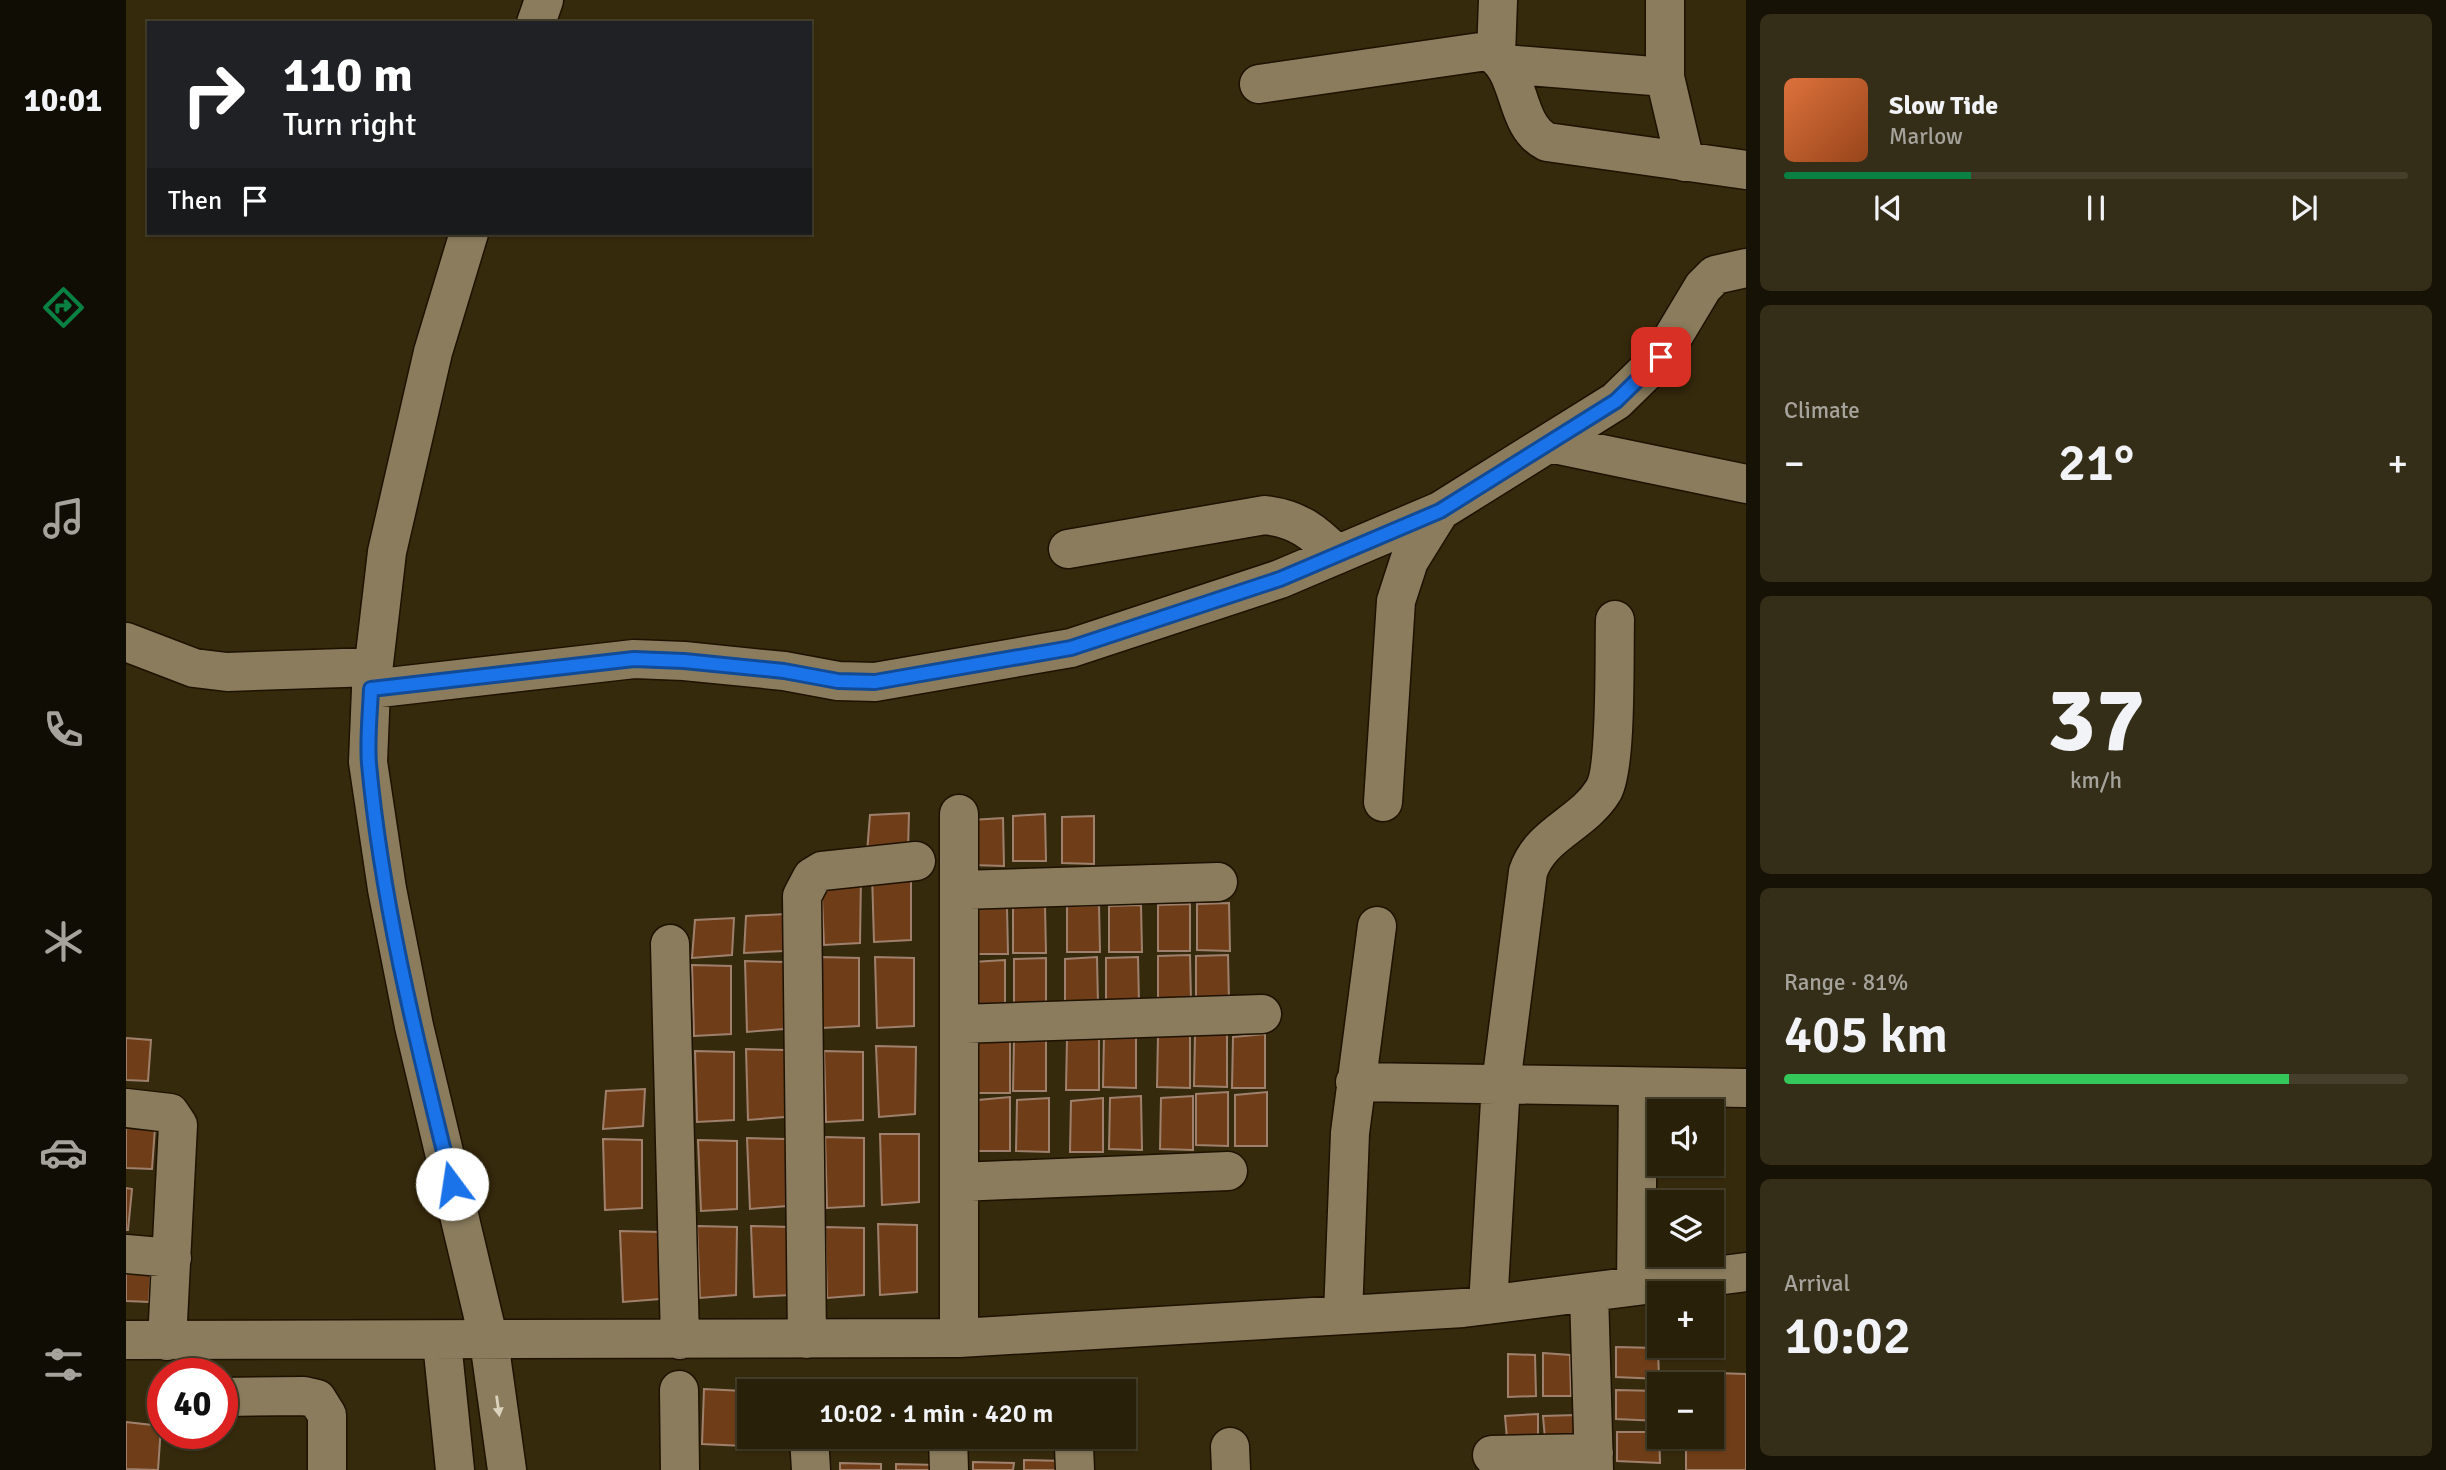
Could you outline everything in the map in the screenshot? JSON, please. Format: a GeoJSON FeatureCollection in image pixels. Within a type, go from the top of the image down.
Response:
{"type":"FeatureCollection","features":[{"type":"Feature","properties":{"kind":"street"},"geometry":{"type":"LineString","coordinates":[[537,21],[544,0]]}},
{"type":"Feature","properties":{"kind":"street"},"geometry":{"type":"LineString","coordinates":[[1498,0],[1500,60],[1530,128],[1538,138],[1561,145],[1746,170]]}},
{"type":"Feature","properties":{"kind":"street"},"geometry":{"type":"LineString","coordinates":[[1665,0],[1665,77],[1685,162]]}},
{"type":"Feature","properties":{"kind":"street"},"geometry":{"type":"LineString","coordinates":[[1259,84],[1475,51],[1500,60],[1665,77]]}},
{"type":"Feature","properties":{"kind":"street"},"geometry":{"type":"LineString","coordinates":[[468,235],[433,352],[387,552],[372,678],[369,762],[387,889],[414,1026],[489,1342],[506,1470]]}},
{"type":"Feature","properties":{"kind":"street"},"geometry":{"type":"LineString","coordinates":[[128,646],[194,668],[227,672],[372,678],[634,659],[784,671],[838,681],[875,682],[1071,648],[1280,579],[1440,511],[1616,401],[1661,357],[1703,287],[1715,275],[1746,268]]}},
{"type":"Feature","properties":{"kind":"street"},"geometry":{"type":"LineString","coordinates":[[1549,443],[1746,484]]}},
{"type":"Feature","properties":{"kind":"street"},"geometry":{"type":"LineString","coordinates":[[1383,802],[1396,601],[1409,562],[1440,511]]}},
{"type":"Feature","properties":{"kind":"street"},"geometry":{"type":"LineString","coordinates":[[1068,549],[1265,515],[1298,522],[1313,531],[1336,555]]}},
{"type":"Feature","properties":{"kind":"street"},"geometry":{"type":"LineString","coordinates":[[1489,1305],[1501,1084],[1532,858],[1598,798],[1609,777],[1615,620]]}},
{"type":"Feature","properties":{"kind":"street"},"geometry":{"type":"LineString","coordinates":[[958,814],[961,890],[958,1338]]}},
{"type":"Feature","properties":{"kind":"street"},"geometry":{"type":"LineString","coordinates":[[807,1339],[802,896],[812,877],[822,871],[916,861]]}},
{"type":"Feature","properties":{"kind":"street"},"geometry":{"type":"LineString","coordinates":[[961,890],[1218,882]]}},
{"type":"Feature","properties":{"kind":"street"},"geometry":{"type":"LineString","coordinates":[[1343,1315],[1355,1082],[1377,926]]}},
{"type":"Feature","properties":{"kind":"street"},"geometry":{"type":"LineString","coordinates":[[670,944],[680,1340]]}},
{"type":"Feature","properties":{"kind":"street"},"geometry":{"type":"LineString","coordinates":[[959,1024],[1262,1014]]}},
{"type":"Feature","properties":{"kind":"street"},"geometry":{"type":"LineString","coordinates":[[1355,1082],[1746,1088]]}},
{"type":"Feature","properties":{"kind":"street"},"geometry":{"type":"LineString","coordinates":[[1636,1286],[1638,1087]]}},
{"type":"Feature","properties":{"kind":"street"},"geometry":{"type":"LineString","coordinates":[[126,1108],[170,1113],[178,1125],[167,1341]]}},
{"type":"Feature","properties":{"kind":"street"},"geometry":{"type":"LineString","coordinates":[[959,1182],[1228,1171]]}},
{"type":"Feature","properties":{"kind":"street"},"geometry":{"type":"LineString","coordinates":[[126,1254],[172,1258]]}},
{"type":"Feature","properties":{"kind":"street"},"geometry":{"type":"LineString","coordinates":[[126,1340],[489,1342],[958,1338],[1489,1305],[1746,1272]]}},
{"type":"Feature","properties":{"kind":"street"},"geometry":{"type":"LineString","coordinates":[[1492,1455],[1594,1461],[1589,1292]]}},
{"type":"Feature","properties":{"kind":"street"},"geometry":{"type":"LineString","coordinates":[[442,1342],[455,1470]]}},
{"type":"Feature","properties":{"kind":"street"},"geometry":{"type":"LineString","coordinates":[[679,1390],[680,1470]]}},
{"type":"Feature","properties":{"kind":"street"},"geometry":{"type":"LineString","coordinates":[[238,1397],[304,1396],[317,1399],[327,1415],[327,1470]]}},
{"type":"Feature","properties":{"kind":"street"},"geometry":{"type":"LineString","coordinates":[[810,1449],[811,1470]]}},
{"type":"Feature","properties":{"kind":"street"},"geometry":{"type":"LineString","coordinates":[[948,1449],[949,1470]]}},
{"type":"Feature","properties":{"kind":"building"},"geometry":{"type":"Polygon","coordinates":[[[909,813],[908,851],[867,853],[870,815],[909,813]]]}},
{"type":"Feature","properties":{"kind":"building"},"geometry":{"type":"Polygon","coordinates":[[[1045,814],[1046,861],[1013,861],[1013,816],[1045,814]]]}},
{"type":"Feature","properties":{"kind":"building"},"geometry":{"type":"Polygon","coordinates":[[[1094,816],[1094,864],[1062,863],[1062,817],[1094,816]]]}},
{"type":"Feature","properties":{"kind":"building"},"geometry":{"type":"Polygon","coordinates":[[[1003,818],[1004,866],[971,865],[971,820],[1003,818]]]}},
{"type":"Feature","properties":{"kind":"building"},"geometry":{"type":"Polygon","coordinates":[[[911,872],[911,940],[874,942],[872,873],[911,872]]]}},
{"type":"Feature","properties":{"kind":"building"},"geometry":{"type":"Polygon","coordinates":[[[861,875],[860,943],[824,945],[821,876],[861,875]]]}},
{"type":"Feature","properties":{"kind":"building"},"geometry":{"type":"Polygon","coordinates":[[[1229,903],[1230,951],[1197,950],[1197,904],[1229,903]]]}},
{"type":"Feature","properties":{"kind":"building"},"geometry":{"type":"Polygon","coordinates":[[[1190,904],[1190,951],[1158,951],[1158,905],[1190,904]]]}},
{"type":"Feature","properties":{"kind":"building"},"geometry":{"type":"Polygon","coordinates":[[[1099,905],[1100,952],[1067,952],[1067,906],[1099,905]]]}},
{"type":"Feature","properties":{"kind":"building"},"geometry":{"type":"Polygon","coordinates":[[[1141,905],[1142,952],[1109,952],[1109,906],[1141,905]]]}},
{"type":"Feature","properties":{"kind":"building"},"geometry":{"type":"Polygon","coordinates":[[[1045,906],[1046,953],[1013,953],[1013,907],[1045,906]]]}},
{"type":"Feature","properties":{"kind":"building"},"geometry":{"type":"Polygon","coordinates":[[[1007,907],[1008,954],[975,954],[975,908],[1007,907]]]}},
{"type":"Feature","properties":{"kind":"building"},"geometry":{"type":"Polygon","coordinates":[[[786,914],[784,951],[744,953],[746,916],[786,914]]]}},
{"type":"Feature","properties":{"kind":"building"},"geometry":{"type":"Polygon","coordinates":[[[734,918],[732,955],[692,958],[695,920],[734,918]]]}},
{"type":"Feature","properties":{"kind":"building"},"geometry":{"type":"Polygon","coordinates":[[[1190,955],[1191,1002],[1158,1002],[1158,956],[1190,955]]]}},
{"type":"Feature","properties":{"kind":"building"},"geometry":{"type":"Polygon","coordinates":[[[1228,955],[1229,1002],[1196,1002],[1196,956],[1228,955]]]}},
{"type":"Feature","properties":{"kind":"building"},"geometry":{"type":"Polygon","coordinates":[[[820,957],[859,958],[859,1026],[822,1028],[820,957]]]}},
{"type":"Feature","properties":{"kind":"building"},"geometry":{"type":"Polygon","coordinates":[[[875,957],[914,958],[914,1026],[877,1028],[875,957]]]}},
{"type":"Feature","properties":{"kind":"building"},"geometry":{"type":"Polygon","coordinates":[[[1097,957],[1098,1005],[1065,1004],[1065,959],[1097,957]]]}},
{"type":"Feature","properties":{"kind":"building"},"geometry":{"type":"Polygon","coordinates":[[[1138,957],[1139,1004],[1106,1004],[1106,958],[1138,957]]]}},
{"type":"Feature","properties":{"kind":"building"},"geometry":{"type":"Polygon","coordinates":[[[1046,958],[1046,1005],[1014,1004],[1014,959],[1046,958]]]}},
{"type":"Feature","properties":{"kind":"building"},"geometry":{"type":"Polygon","coordinates":[[[1005,960],[1005,1008],[973,1007],[973,962],[1005,960]]]}},
{"type":"Feature","properties":{"kind":"building"},"geometry":{"type":"Polygon","coordinates":[[[745,961],[784,962],[784,1029],[747,1032],[745,961]]]}},
{"type":"Feature","properties":{"kind":"building"},"geometry":{"type":"Polygon","coordinates":[[[692,965],[731,966],[731,1034],[694,1036],[692,965]]]}},
{"type":"Feature","properties":{"kind":"building"},"geometry":{"type":"Polygon","coordinates":[[[1227,1033],[1227,1087],[1194,1086],[1195,1035],[1227,1033]]]}},
{"type":"Feature","properties":{"kind":"building"},"geometry":{"type":"Polygon","coordinates":[[[1136,1034],[1136,1088],[1103,1087],[1104,1036],[1136,1034]]]}},
{"type":"Feature","properties":{"kind":"building"},"geometry":{"type":"Polygon","coordinates":[[[1190,1034],[1190,1088],[1157,1087],[1158,1036],[1190,1034]]]}},
{"type":"Feature","properties":{"kind":"building"},"geometry":{"type":"Polygon","coordinates":[[[1265,1034],[1265,1088],[1232,1088],[1233,1037],[1265,1034]]]}},
{"type":"Feature","properties":{"kind":"building"},"geometry":{"type":"Polygon","coordinates":[[[1099,1036],[1099,1090],[1066,1090],[1067,1038],[1099,1036]]]}},
{"type":"Feature","properties":{"kind":"building"},"geometry":{"type":"Polygon","coordinates":[[[126,1038],[151,1040],[148,1081],[126,1080],[126,1038]]]}},
{"type":"Feature","properties":{"kind":"building"},"geometry":{"type":"Polygon","coordinates":[[[1046,1038],[1046,1091],[1013,1091],[1014,1040],[1046,1038]]]}},
{"type":"Feature","properties":{"kind":"building"},"geometry":{"type":"Polygon","coordinates":[[[1010,1040],[1010,1093],[978,1093],[978,1042],[1010,1040]]]}},
{"type":"Feature","properties":{"kind":"building"},"geometry":{"type":"Polygon","coordinates":[[[876,1046],[916,1047],[915,1114],[879,1117],[876,1046]]]}},
{"type":"Feature","properties":{"kind":"building"},"geometry":{"type":"Polygon","coordinates":[[[746,1049],[785,1050],[785,1117],[748,1120],[746,1049]]]}},
{"type":"Feature","properties":{"kind":"building"},"geometry":{"type":"Polygon","coordinates":[[[695,1051],[734,1052],[734,1120],[697,1122],[695,1051]]]}},
{"type":"Feature","properties":{"kind":"building"},"geometry":{"type":"Polygon","coordinates":[[[824,1051],[863,1052],[863,1120],[826,1122],[824,1051]]]}},
{"type":"Feature","properties":{"kind":"building"},"geometry":{"type":"Polygon","coordinates":[[[645,1089],[643,1126],[603,1129],[606,1091],[645,1089]]]}},
{"type":"Feature","properties":{"kind":"building"},"geometry":{"type":"Polygon","coordinates":[[[1228,1092],[1228,1146],[1196,1145],[1196,1094],[1228,1092]]]}},
{"type":"Feature","properties":{"kind":"building"},"geometry":{"type":"Polygon","coordinates":[[[1267,1092],[1267,1146],[1235,1146],[1235,1095],[1267,1092]]]}},
{"type":"Feature","properties":{"kind":"building"},"geometry":{"type":"Polygon","coordinates":[[[1141,1096],[1142,1150],[1109,1149],[1110,1098],[1141,1096]]]}},
{"type":"Feature","properties":{"kind":"building"},"geometry":{"type":"Polygon","coordinates":[[[1193,1096],[1193,1150],[1160,1149],[1161,1098],[1193,1096]]]}},
{"type":"Feature","properties":{"kind":"building"},"geometry":{"type":"Polygon","coordinates":[[[1010,1097],[1010,1151],[977,1151],[978,1100],[1010,1097]]]}},
{"type":"Feature","properties":{"kind":"building"},"geometry":{"type":"Polygon","coordinates":[[[1049,1098],[1049,1152],[1016,1151],[1017,1100],[1049,1098]]]}},
{"type":"Feature","properties":{"kind":"building"},"geometry":{"type":"Polygon","coordinates":[[[1103,1098],[1103,1152],[1070,1152],[1071,1101],[1103,1098]]]}},
{"type":"Feature","properties":{"kind":"building"},"geometry":{"type":"Polygon","coordinates":[[[126,1126],[155,1128],[152,1169],[126,1168],[126,1126]]]}},
{"type":"Feature","properties":{"kind":"building"},"geometry":{"type":"Polygon","coordinates":[[[880,1134],[919,1134],[919,1202],[882,1205],[880,1134]]]}},
{"type":"Feature","properties":{"kind":"building"},"geometry":{"type":"Polygon","coordinates":[[[825,1137],[864,1138],[864,1206],[827,1208],[825,1137]]]}},
{"type":"Feature","properties":{"kind":"building"},"geometry":{"type":"Polygon","coordinates":[[[747,1138],[786,1139],[787,1206],[750,1209],[747,1138]]]}},
{"type":"Feature","properties":{"kind":"building"},"geometry":{"type":"Polygon","coordinates":[[[603,1139],[642,1140],[642,1208],[605,1210],[603,1139]]]}},
{"type":"Feature","properties":{"kind":"building"},"geometry":{"type":"Polygon","coordinates":[[[698,1140],[737,1141],[737,1209],[701,1211],[698,1140]]]}},
{"type":"Feature","properties":{"kind":"building"},"geometry":{"type":"Polygon","coordinates":[[[126,1188],[132,1189],[128,1230],[126,1230],[126,1188]]]}},
{"type":"Feature","properties":{"kind":"building"},"geometry":{"type":"Polygon","coordinates":[[[878,1224],[917,1225],[917,1292],[880,1295],[878,1224]]]}},
{"type":"Feature","properties":{"kind":"building"},"geometry":{"type":"Polygon","coordinates":[[[697,1226],[737,1227],[736,1295],[700,1298],[697,1226]]]}},
{"type":"Feature","properties":{"kind":"building"},"geometry":{"type":"Polygon","coordinates":[[[751,1226],[791,1227],[790,1295],[754,1297],[751,1226]]]}},
{"type":"Feature","properties":{"kind":"building"},"geometry":{"type":"Polygon","coordinates":[[[825,1227],[864,1228],[864,1295],[827,1298],[825,1227]]]}},
{"type":"Feature","properties":{"kind":"building"},"geometry":{"type":"Polygon","coordinates":[[[620,1231],[660,1232],[660,1299],[623,1302],[620,1231]]]}},
{"type":"Feature","properties":{"kind":"building"},"geometry":{"type":"Polygon","coordinates":[[[126,1268],[151,1271],[149,1302],[126,1301],[126,1268]]]}},
{"type":"Feature","properties":{"kind":"building"},"geometry":{"type":"Polygon","coordinates":[[[1616,1347],[1647,1348],[1647,1358],[1658,1358],[1659,1372],[1647,1372],[1647,1378],[1616,1377],[1616,1347]]]}},
{"type":"Feature","properties":{"kind":"building"},"geometry":{"type":"Polygon","coordinates":[[[1543,1353],[1570,1355],[1571,1396],[1543,1396],[1543,1353]]]}},
{"type":"Feature","properties":{"kind":"building"},"geometry":{"type":"Polygon","coordinates":[[[1508,1354],[1535,1355],[1536,1396],[1508,1397],[1508,1354]]]}},
{"type":"Feature","properties":{"kind":"building"},"geometry":{"type":"Polygon","coordinates":[[[1724,1373],[1746,1374],[1746,1470],[1686,1470],[1686,1449],[1724,1449],[1724,1373]]]}},
{"type":"Feature","properties":{"kind":"building"},"geometry":{"type":"Polygon","coordinates":[[[704,1389],[737,1391],[737,1446],[702,1444],[704,1389]]]}},
{"type":"Feature","properties":{"kind":"building"},"geometry":{"type":"Polygon","coordinates":[[[1616,1390],[1647,1391],[1647,1420],[1616,1419],[1616,1390]]]}},
{"type":"Feature","properties":{"kind":"building"},"geometry":{"type":"Polygon","coordinates":[[[1538,1414],[1538,1449],[1508,1450],[1505,1416],[1538,1414]]]}},
{"type":"Feature","properties":{"kind":"building"},"geometry":{"type":"Polygon","coordinates":[[[1576,1415],[1576,1449],[1546,1450],[1543,1416],[1576,1415]]]}},
{"type":"Feature","properties":{"kind":"building"},"geometry":{"type":"Polygon","coordinates":[[[126,1422],[147,1424],[147,1449],[159,1449],[158,1470],[126,1469],[126,1422]]]}},
{"type":"Feature","properties":{"kind":"building"},"geometry":{"type":"Polygon","coordinates":[[[1617,1432],[1647,1432],[1647,1449],[1660,1449],[1660,1463],[1617,1461],[1617,1432]]]}},
{"type":"Feature","properties":{"kind":"building"},"geometry":{"type":"Polygon","coordinates":[[[1024,1460],[1065,1461],[1065,1470],[1024,1470],[1024,1460]]]}},
{"type":"Feature","properties":{"kind":"building"},"geometry":{"type":"Polygon","coordinates":[[[973,1462],[1014,1463],[1013,1470],[973,1470],[973,1462]]]}},
{"type":"Feature","properties":{"kind":"building"},"geometry":{"type":"Polygon","coordinates":[[[840,1463],[881,1464],[881,1470],[840,1470],[840,1463]]]}},
{"type":"Feature","properties":{"kind":"building"},"geometry":{"type":"Polygon","coordinates":[[[896,1464],[937,1465],[937,1470],[896,1470],[896,1464]]]}},
{"type":"Feature","properties":{"kind":"route"},"geometry":{"type":"LineString","coordinates":[[452,1184],[414,1026],[387,889],[369,762],[371,689],[541,667],[634,659],[684,661],[784,671],[838,681],[875,682],[1071,648],[1280,579],[1440,511],[1616,401],[1661,357]]}}]}
